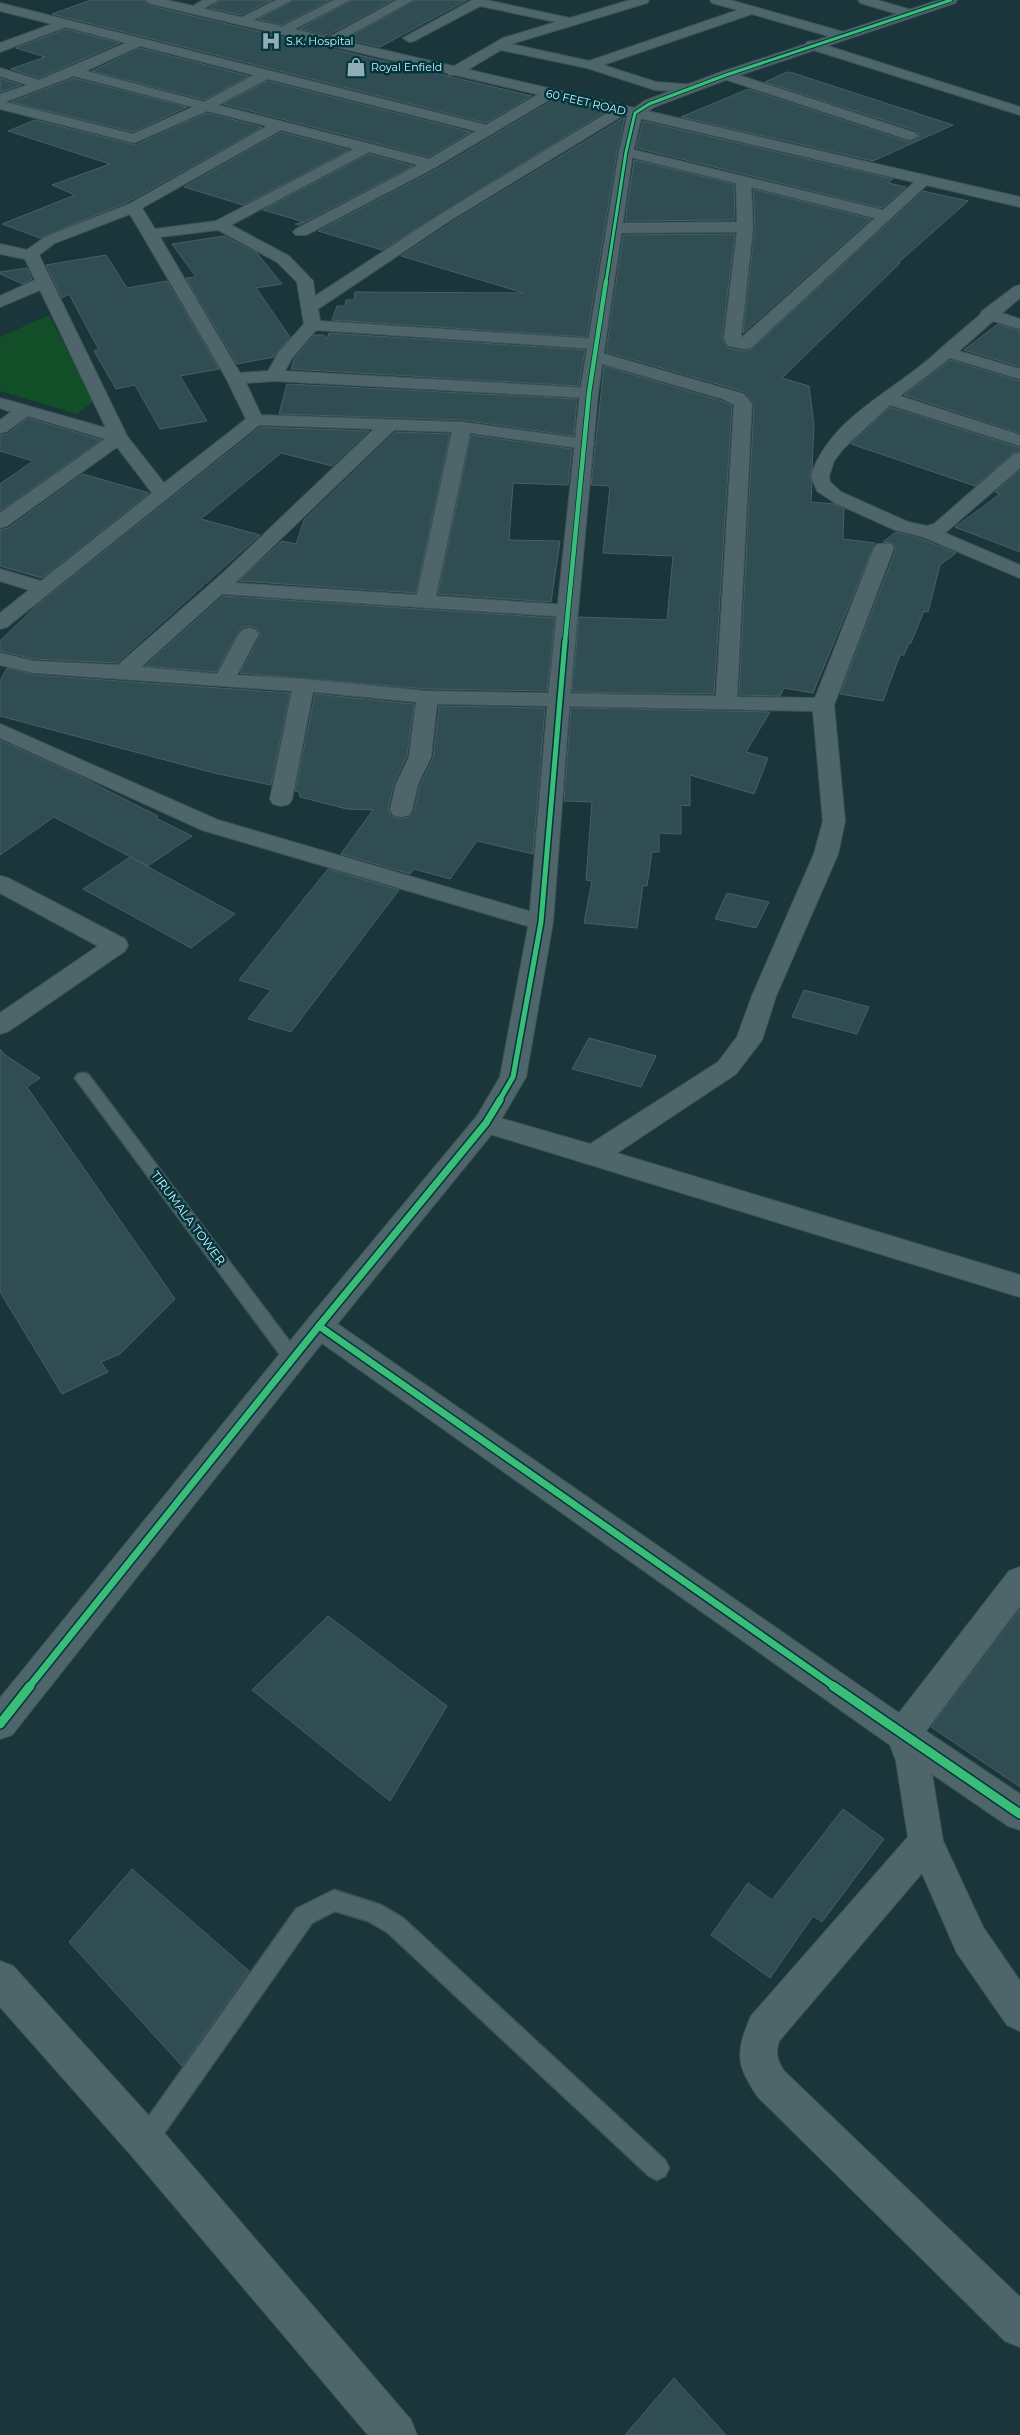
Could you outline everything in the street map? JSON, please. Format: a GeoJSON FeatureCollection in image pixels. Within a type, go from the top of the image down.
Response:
{"type":"FeatureCollection","features":[{"type":"Feature","properties":{"kind":"street","name":"60 FEET ROAD"},"geometry":{"type":"LineString","coordinates":[[151,0],[454,72],[1020,202]]}},
{"type":"Feature","properties":{"kind":"street"},"geometry":{"type":"LineString","coordinates":[[192,10],[213,0]]}},
{"type":"Feature","properties":{"kind":"street"},"geometry":{"type":"LineString","coordinates":[[240,21],[286,0]]}},
{"type":"Feature","properties":{"kind":"street"},"geometry":{"type":"LineString","coordinates":[[280,30],[344,0]]}},
{"type":"Feature","properties":{"kind":"street"},"geometry":{"type":"LineString","coordinates":[[327,42],[407,0]]}},
{"type":"Feature","properties":{"kind":"street"},"geometry":{"type":"LineString","coordinates":[[593,0],[619,7]]}},
{"type":"Feature","properties":{"kind":"street"},"geometry":{"type":"LineString","coordinates":[[454,72],[500,46],[523,36],[643,0]]}},
{"type":"Feature","properties":{"kind":"street"},"geometry":{"type":"LineString","coordinates":[[716,0],[842,36]]}},
{"type":"Feature","properties":{"kind":"street"},"geometry":{"type":"LineString","coordinates":[[864,0],[911,14]]}},
{"type":"Feature","properties":{"kind":"street"},"geometry":{"type":"LineString","coordinates":[[309,307],[446,217],[629,112],[726,75],[911,14],[947,0]]}},
{"type":"Feature","properties":{"kind":"street"},"geometry":{"type":"LineString","coordinates":[[409,38],[478,2],[571,22]]}},
{"type":"Feature","properties":{"kind":"street"},"geometry":{"type":"LineString","coordinates":[[0,7],[136,43],[488,130]]}},
{"type":"Feature","properties":{"kind":"street"},"geometry":{"type":"LineString","coordinates":[[590,65],[752,10]]}},
{"type":"Feature","properties":{"kind":"street"},"geometry":{"type":"LineString","coordinates":[[0,48],[66,23]]}},
{"type":"Feature","properties":{"kind":"street"},"geometry":{"type":"LineString","coordinates":[[0,99],[73,72],[136,43]]}},
{"type":"Feature","properties":{"kind":"street"},"geometry":{"type":"LineString","coordinates":[[500,46],[590,65],[655,86],[691,88]]}},
{"type":"Feature","properties":{"kind":"street"},"geometry":{"type":"LineString","coordinates":[[812,46],[1020,111]]}},
{"type":"Feature","properties":{"kind":"street"},"geometry":{"type":"LineString","coordinates":[[0,72],[39,84]]}},
{"type":"Feature","properties":{"kind":"street"},"geometry":{"type":"LineString","coordinates":[[73,72],[208,105],[431,164]]}},
{"type":"Feature","properties":{"kind":"street"},"geometry":{"type":"LineString","coordinates":[[0,104],[134,139],[208,105],[264,75]]}},
{"type":"Feature","properties":{"kind":"street"},"geometry":{"type":"LineString","coordinates":[[726,75],[911,136]]}},
{"type":"Feature","properties":{"kind":"street"},"geometry":{"type":"LineString","coordinates":[[301,232],[431,164],[549,94]]}},
{"type":"Feature","properties":{"kind":"street"},"geometry":{"type":"LineString","coordinates":[[0,1724],[319,1326],[486,1123],[513,1077],[541,922],[559,698],[589,393],[626,152],[629,112]]}},
{"type":"Feature","properties":{"kind":"street"},"geometry":{"type":"LineString","coordinates":[[0,249],[31,255],[50,240],[134,207],[280,125]]}},
{"type":"Feature","properties":{"kind":"street"},"geometry":{"type":"LineString","coordinates":[[151,234],[220,225],[368,147]]}},
{"type":"Feature","properties":{"kind":"street"},"geometry":{"type":"LineString","coordinates":[[626,152],[887,216]]}},
{"type":"Feature","properties":{"kind":"street"},"geometry":{"type":"LineString","coordinates":[[743,180],[745,227],[732,338],[734,342],[745,344],[924,181]]}},
{"type":"Feature","properties":{"kind":"street"},"geometry":{"type":"LineString","coordinates":[[134,207],[235,378],[255,420]]}},
{"type":"Feature","properties":{"kind":"street"},"geometry":{"type":"LineString","coordinates":[[220,225],[282,259],[305,281],[312,325]]}},
{"type":"Feature","properties":{"kind":"street"},"geometry":{"type":"LineString","coordinates":[[614,228],[745,227]]}},
{"type":"Feature","properties":{"kind":"street"},"geometry":{"type":"LineString","coordinates":[[31,255],[119,437],[162,493]]}},
{"type":"Feature","properties":{"kind":"street"},"geometry":{"type":"LineString","coordinates":[[0,302],[44,282]]}},
{"type":"Feature","properties":{"kind":"street"},"geometry":{"type":"LineString","coordinates":[[1020,290],[988,314],[946,352],[887,398],[833,448],[824,461],[820,477],[822,486],[835,495],[912,529],[928,532],[1020,572]]}},
{"type":"Feature","properties":{"kind":"street"},"geometry":{"type":"LineString","coordinates":[[988,314],[1020,324]]}},
{"type":"Feature","properties":{"kind":"street"},"geometry":{"type":"LineString","coordinates":[[312,325],[595,350],[738,398],[743,404],[726,702]]}},
{"type":"Feature","properties":{"kind":"street"},"geometry":{"type":"LineString","coordinates":[[274,376],[290,350],[312,325]]}},
{"type":"Feature","properties":{"kind":"street"},"geometry":{"type":"LineString","coordinates":[[946,352],[1020,374]]}},
{"type":"Feature","properties":{"kind":"street"},"geometry":{"type":"LineString","coordinates":[[235,378],[274,376],[589,393]]}},
{"type":"Feature","properties":{"kind":"street"},"geometry":{"type":"LineString","coordinates":[[887,398],[1020,441]]}},
{"type":"Feature","properties":{"kind":"street"},"geometry":{"type":"LineString","coordinates":[[0,404],[119,437]]}},
{"type":"Feature","properties":{"kind":"street"},"geometry":{"type":"LineString","coordinates":[[0,428],[25,410]]}},
{"type":"Feature","properties":{"kind":"street"},"geometry":{"type":"LineString","coordinates":[[0,623],[255,420],[388,426],[462,427],[585,444]]}},
{"type":"Feature","properties":{"kind":"street"},"geometry":{"type":"LineString","coordinates":[[123,672],[218,588],[388,426]]}},
{"type":"Feature","properties":{"kind":"street"},"geometry":{"type":"LineString","coordinates":[[425,603],[462,427]]}},
{"type":"Feature","properties":{"kind":"street"},"geometry":{"type":"LineString","coordinates":[[0,522],[119,437]]}},
{"type":"Feature","properties":{"kind":"street"},"geometry":{"type":"LineString","coordinates":[[928,532],[941,528],[1020,458]]}},
{"type":"Feature","properties":{"kind":"street"},"geometry":{"type":"LineString","coordinates":[[593,1155],[727,1068],[748,1040],[768,987],[826,854],[834,821],[823,705],[884,548]]}},
{"type":"Feature","properties":{"kind":"street"},"geometry":{"type":"LineString","coordinates":[[0,575],[44,588]]}},
{"type":"Feature","properties":{"kind":"street"},"geometry":{"type":"LineString","coordinates":[[218,588],[568,611]]}},
{"type":"Feature","properties":{"kind":"street"},"geometry":{"type":"LineString","coordinates":[[224,682],[249,634]]}},
{"type":"Feature","properties":{"kind":"street"},"geometry":{"type":"LineString","coordinates":[[0,659],[34,667],[123,672],[224,682],[304,684],[426,696],[823,705]]}},
{"type":"Feature","properties":{"kind":"street"},"geometry":{"type":"LineString","coordinates":[[281,799],[304,684]]}},
{"type":"Feature","properties":{"kind":"street"},"geometry":{"type":"LineString","coordinates":[[401,810],[407,784],[420,757],[426,696]]}},
{"type":"Feature","properties":{"kind":"street"},"geometry":{"type":"LineString","coordinates":[[0,730],[210,825],[541,922]]}},
{"type":"Feature","properties":{"kind":"street"},"geometry":{"type":"LineString","coordinates":[[0,884],[116,945],[0,1025]]}},
{"type":"Feature","properties":{"kind":"street"},"geometry":{"type":"LineString","coordinates":[[486,1123],[1020,1286]]}},
{"type":"Feature","properties":{"kind":"street"},"geometry":{"type":"LineString","coordinates":[[319,1326],[903,1735],[1020,1814]]}},
{"type":"Feature","properties":{"kind":"street"},"geometry":{"type":"LineString","coordinates":[[903,1735],[1020,1581]]}},
{"type":"Feature","properties":{"kind":"street"},"geometry":{"type":"LineString","coordinates":[[903,1735],[913,1762],[926,1842],[970,1940],[997,1982],[1020,2012]]}},
{"type":"Feature","properties":{"kind":"street"},"geometry":{"type":"LineString","coordinates":[[926,1842],[764,2029],[757,2046],[757,2060],[771,2084],[1020,2326]]}},
{"type":"Feature","properties":{"kind":"street"},"geometry":{"type":"LineString","coordinates":[[0,1979],[145,2141],[396,2435]]}},
{"type":"Feature","properties":{"kind":"lane","name":"TIRUMALA TOWER"},"geometry":{"type":"LineString","coordinates":[[82,1078],[293,1359]]}},
{"type":"Feature","properties":{"kind":"lane"},"geometry":{"type":"LineString","coordinates":[[145,2141],[304,1916],[334,1900],[373,1912],[395,1925],[658,2168]]}},
{"type":"Feature","properties":{"kind":"green space"},"geometry":{"type":"Polygon","coordinates":[[[49,315],[93,401],[77,414],[0,391],[0,337],[49,315]]]}},
{"type":"Feature","properties":{"kind":"building"},"geometry":{"type":"Polygon","coordinates":[[[91,0],[143,0],[151,6],[532,96],[486,123],[52,14],[91,0]]]}},
{"type":"Feature","properties":{"kind":"building"},"geometry":{"type":"Polygon","coordinates":[[[221,0],[272,0],[241,15],[209,8],[221,0]]]}},
{"type":"Feature","properties":{"kind":"building"},"geometry":{"type":"Polygon","coordinates":[[[294,0],[330,0],[282,25],[258,19],[294,0]]]}},
{"type":"Feature","properties":{"kind":"building"},"geometry":{"type":"Polygon","coordinates":[[[352,0],[393,0],[328,35],[299,29],[352,0]]]}},
{"type":"Feature","properties":{"kind":"building"},"geometry":{"type":"Polygon","coordinates":[[[415,0],[467,0],[380,47],[346,39],[415,0]]]}},
{"type":"Feature","properties":{"kind":"building"},"geometry":{"type":"Polygon","coordinates":[[[66,29],[120,43],[39,78],[11,69],[45,57],[16,48],[66,29]]]}},
{"type":"Feature","properties":{"kind":"building"},"geometry":{"type":"Polygon","coordinates":[[[140,48],[249,76],[204,100],[92,71],[140,48]]]}},
{"type":"Feature","properties":{"kind":"building"},"geometry":{"type":"Polygon","coordinates":[[[787,72],[953,125],[873,161],[681,117],[748,89],[906,141],[912,142],[920,136],[917,131],[765,82],[787,72]]]}},
{"type":"Feature","properties":{"kind":"building"},"geometry":{"type":"Polygon","coordinates":[[[0,78],[21,85],[0,92],[0,78]]]}},
{"type":"Feature","properties":{"kind":"building"},"geometry":{"type":"Polygon","coordinates":[[[74,78],[187,107],[133,132],[11,102],[74,78]]]}},
{"type":"Feature","properties":{"kind":"building"},"geometry":{"type":"Polygon","coordinates":[[[268,81],[471,132],[429,157],[223,104],[268,81]]]}},
{"type":"Feature","properties":{"kind":"building"},"geometry":{"type":"Polygon","coordinates":[[[553,100],[605,112],[382,250],[318,231],[437,169],[553,100]]]}},
{"type":"Feature","properties":{"kind":"building"},"geometry":{"type":"Polygon","coordinates":[[[207,113],[262,127],[128,202],[40,238],[2,224],[75,195],[52,185],[110,164],[8,131],[35,120],[135,145],[207,113]]]}},
{"type":"Feature","properties":{"kind":"building"},"geometry":{"type":"Polygon","coordinates":[[[625,117],[617,152],[587,337],[332,320],[337,306],[345,306],[346,300],[354,300],[355,292],[524,293],[401,256],[452,222],[625,117]]]}},
{"type":"Feature","properties":{"kind":"building"},"geometry":{"type":"Polygon","coordinates":[[[643,121],[893,179],[888,183],[906,187],[882,208],[636,148],[643,121]]]}},
{"type":"Feature","properties":{"kind":"building"},"geometry":{"type":"Polygon","coordinates":[[[281,132],[349,150],[243,205],[184,187],[281,132]]]}},
{"type":"Feature","properties":{"kind":"building"},"geometry":{"type":"Polygon","coordinates":[[[369,154],[413,166],[299,225],[295,224],[304,222],[263,210],[369,154]]]}},
{"type":"Feature","properties":{"kind":"building"},"geometry":{"type":"Polygon","coordinates":[[[634,160],[734,184],[735,220],[625,221],[634,160]]]}},
{"type":"Feature","properties":{"kind":"building"},"geometry":{"type":"Polygon","coordinates":[[[753,189],[871,219],[743,333],[755,227],[753,189]]]}},
{"type":"Feature","properties":{"kind":"building"},"geometry":{"type":"Polygon","coordinates":[[[923,191],[968,201],[898,263],[900,263],[782,378],[809,386],[814,425],[812,469],[809,475],[812,483],[811,502],[834,504],[844,509],[843,539],[875,543],[813,693],[784,688],[780,696],[739,695],[754,404],[745,392],[606,352],[623,235],[735,234],[722,338],[728,348],[745,351],[752,349],[923,191]]]}},
{"type":"Feature","properties":{"kind":"building"},"geometry":{"type":"Polygon","coordinates":[[[224,236],[257,253],[282,284],[256,288],[290,337],[274,357],[237,364],[186,278],[196,277],[172,244],[224,236]]]}},
{"type":"Feature","properties":{"kind":"building"},"geometry":{"type":"Polygon","coordinates":[[[106,255],[127,288],[167,281],[219,369],[180,376],[207,421],[160,429],[135,385],[116,389],[94,351],[99,350],[69,294],[62,298],[46,265],[106,255]]]}},
{"type":"Feature","properties":{"kind":"building"},"geometry":{"type":"Polygon","coordinates":[[[27,268],[32,279],[23,284],[0,274],[0,272],[27,268]]]}},
{"type":"Feature","properties":{"kind":"building"},"geometry":{"type":"Polygon","coordinates":[[[998,324],[1020,331],[1020,367],[964,350],[998,324]]]}},
{"type":"Feature","properties":{"kind":"building"},"geometry":{"type":"Polygon","coordinates":[[[329,333],[585,350],[579,386],[291,369],[294,359],[314,335],[324,335],[327,339],[329,333]]]}},
{"type":"Feature","properties":{"kind":"building"},"geometry":{"type":"Polygon","coordinates":[[[950,360],[1020,381],[1020,433],[904,395],[950,360]]]}},
{"type":"Feature","properties":{"kind":"building"},"geometry":{"type":"Polygon","coordinates":[[[604,366],[722,401],[732,406],[714,694],[572,692],[579,617],[667,620],[673,556],[603,553],[610,486],[591,485],[604,366]]]}},
{"type":"Feature","properties":{"kind":"building"},"geometry":{"type":"Polygon","coordinates":[[[287,384],[577,399],[574,436],[462,420],[279,414],[287,384]]]}},
{"type":"Feature","properties":{"kind":"building"},"geometry":{"type":"Polygon","coordinates":[[[890,407],[1020,448],[1020,451],[1013,453],[975,486],[851,444],[890,407]]]}},
{"type":"Feature","properties":{"kind":"building"},"geometry":{"type":"Polygon","coordinates":[[[28,418],[101,440],[0,511],[0,484],[33,461],[0,451],[0,435],[7,434],[28,418]]]}},
{"type":"Feature","properties":{"kind":"building"},"geometry":{"type":"Polygon","coordinates":[[[260,427],[369,431],[332,466],[281,453],[201,519],[260,535],[117,663],[34,659],[0,651],[0,641],[36,606],[260,427]]]}},
{"type":"Feature","properties":{"kind":"building"},"geometry":{"type":"Polygon","coordinates":[[[395,432],[450,434],[416,593],[239,581],[282,541],[296,544],[304,520],[395,432]]]}},
{"type":"Feature","properties":{"kind":"building"},"geometry":{"type":"Polygon","coordinates":[[[471,435],[572,449],[568,485],[513,483],[509,540],[560,541],[551,602],[438,594],[471,435]]]}},
{"type":"Feature","properties":{"kind":"building"},"geometry":{"type":"Polygon","coordinates":[[[1020,470],[1020,552],[955,527],[1000,494],[995,492],[1020,470]]]}},
{"type":"Feature","properties":{"kind":"building"},"geometry":{"type":"Polygon","coordinates":[[[83,474],[149,493],[42,578],[0,566],[0,530],[8,528],[83,474]]]}},
{"type":"Feature","properties":{"kind":"building"},"geometry":{"type":"Polygon","coordinates":[[[896,532],[922,539],[956,553],[940,565],[928,612],[924,611],[911,643],[909,643],[904,655],[900,655],[883,701],[840,694],[896,549],[892,543],[883,542],[896,532]]]}},
{"type":"Feature","properties":{"kind":"building"},"geometry":{"type":"Polygon","coordinates":[[[223,596],[555,618],[547,691],[427,689],[240,673],[261,635],[258,629],[250,626],[241,628],[216,672],[145,666],[223,596]]]}},
{"type":"Feature","properties":{"kind":"building"},"geometry":{"type":"Polygon","coordinates":[[[7,668],[34,675],[290,693],[271,785],[214,773],[0,716],[0,681],[7,668]]]}},
{"type":"Feature","properties":{"kind":"building"},"geometry":{"type":"Polygon","coordinates":[[[315,694],[414,704],[407,756],[394,783],[388,810],[391,816],[401,819],[409,817],[414,811],[420,785],[433,758],[439,706],[545,708],[533,854],[477,841],[450,879],[414,869],[410,874],[341,854],[373,810],[347,809],[300,797],[299,792],[295,791],[315,694]]]}},
{"type":"Feature","properties":{"kind":"building"},"geometry":{"type":"Polygon","coordinates":[[[571,708],[770,712],[746,752],[768,758],[754,794],[690,775],[690,806],[681,805],[681,834],[659,833],[659,852],[652,852],[647,886],[643,885],[637,928],[584,923],[592,881],[586,880],[592,802],[564,801],[571,708]]]}},
{"type":"Feature","properties":{"kind":"building"},"geometry":{"type":"Polygon","coordinates":[[[0,740],[79,776],[158,816],[156,818],[192,836],[148,866],[54,817],[0,855],[0,740]]]}},
{"type":"Feature","properties":{"kind":"building"},"geometry":{"type":"Polygon","coordinates":[[[130,857],[235,914],[191,948],[83,889],[130,857]]]}},
{"type":"Feature","properties":{"kind":"building"},"geometry":{"type":"Polygon","coordinates":[[[328,869],[399,890],[291,1032],[248,1019],[271,990],[239,980],[328,869]]]}},
{"type":"Feature","properties":{"kind":"building"},"geometry":{"type":"Polygon","coordinates":[[[727,893],[769,902],[756,928],[715,919],[727,893]]]}},
{"type":"Feature","properties":{"kind":"building"},"geometry":{"type":"Polygon","coordinates":[[[804,990],[869,1007],[857,1034],[792,1017],[804,990]]]}},
{"type":"Feature","properties":{"kind":"building"},"geometry":{"type":"Polygon","coordinates":[[[589,1038],[656,1056],[641,1087],[572,1069],[589,1038]]]}},
{"type":"Feature","properties":{"kind":"building"},"geometry":{"type":"Polygon","coordinates":[[[0,1049],[4,1054],[40,1078],[27,1087],[175,1299],[120,1354],[101,1362],[108,1372],[62,1394],[0,1292],[0,1049]]]}},
{"type":"Feature","properties":{"kind":"building"},"geometry":{"type":"Polygon","coordinates":[[[1020,1609],[1020,1787],[931,1727],[1020,1609]]]}},
{"type":"Feature","properties":{"kind":"building"},"geometry":{"type":"Polygon","coordinates":[[[328,1616],[447,1706],[390,1801],[252,1690],[328,1616]]]}},
{"type":"Feature","properties":{"kind":"building"},"geometry":{"type":"Polygon","coordinates":[[[843,1809],[884,1839],[822,1922],[813,1916],[770,1978],[711,1935],[748,1883],[772,1900],[843,1809]]]}},
{"type":"Feature","properties":{"kind":"building"},"geometry":{"type":"Polygon","coordinates":[[[132,1869],[249,1971],[182,2066],[69,1942],[132,1869]]]}},
{"type":"Feature","properties":{"kind":"building"},"geometry":{"type":"Polygon","coordinates":[[[674,2378],[726,2435],[625,2435],[674,2378]]]}},
{"type":"Feature","properties":{"kind":"cycle path"},"geometry":{"type":"LineString","coordinates":[[0,1724],[319,1326],[486,1123],[513,1077],[541,922],[559,698],[589,393],[626,152],[635,113],[649,104],[726,75],[951,0]]}},
{"type":"Feature","properties":{"kind":"cycle path"},"geometry":{"type":"LineString","coordinates":[[319,1326],[903,1735],[1020,1814]]}},
{"type":"Feature","properties":{"kind":"place","name":"S.K. Hospital"},"geometry":{"type":"Point","coordinates":[271,41]}},
{"type":"Feature","properties":{"kind":"place","name":"Royal Enfield"},"geometry":{"type":"Point","coordinates":[356,67]}}]}
